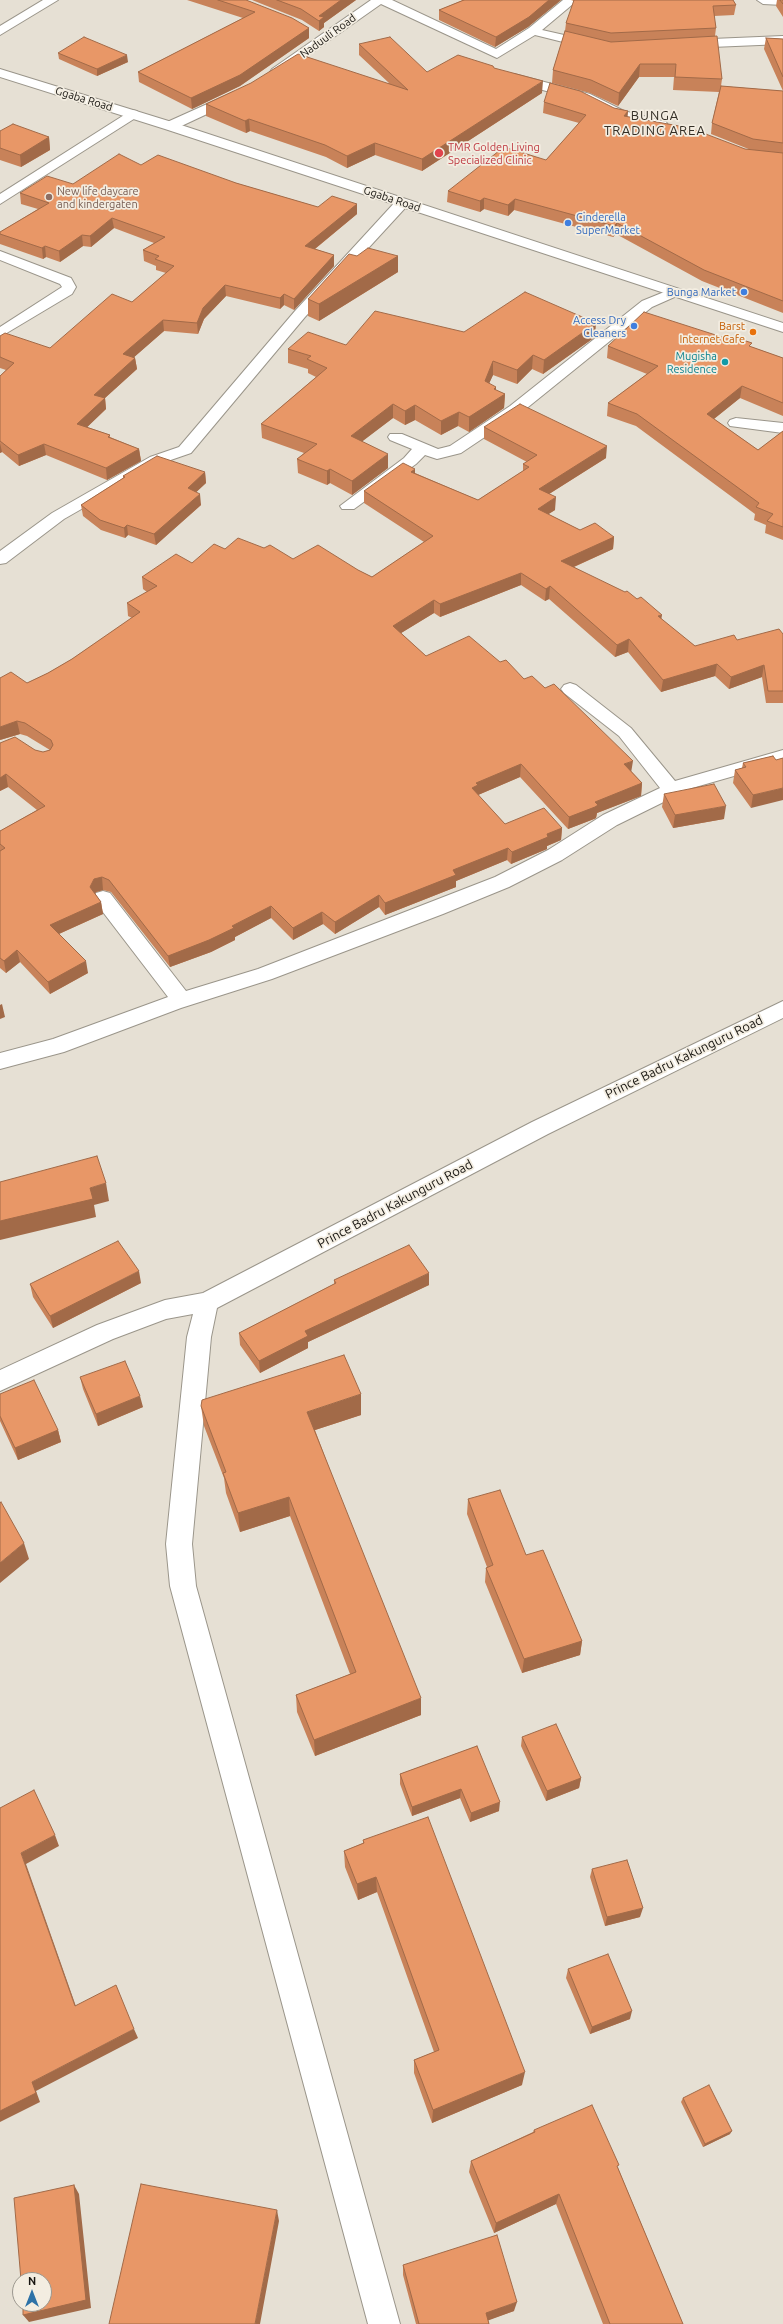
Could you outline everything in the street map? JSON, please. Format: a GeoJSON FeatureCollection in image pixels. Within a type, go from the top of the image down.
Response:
{"type":"FeatureCollection","features":[{"type":"Feature","properties":{"kind":"street"},"geometry":{"type":"LineString","coordinates":[[0,32],[52,0]]}},
{"type":"Feature","properties":{"kind":"street","name":"Naduuli Road"},"geometry":{"type":"LineString","coordinates":[[266,78],[379,0]]}},
{"type":"Feature","properties":{"kind":"street"},"geometry":{"type":"LineString","coordinates":[[382,0],[500,65],[585,97],[618,114],[677,129]]}},
{"type":"Feature","properties":{"kind":"street"},"geometry":{"type":"LineString","coordinates":[[763,0],[783,1]]}},
{"type":"Feature","properties":{"kind":"street"},"geometry":{"type":"LineString","coordinates":[[500,65],[533,31],[569,1]]}},
{"type":"Feature","properties":{"kind":"street"},"geometry":{"type":"LineString","coordinates":[[533,31],[602,47]]}},
{"type":"Feature","properties":{"kind":"street"},"geometry":{"type":"LineString","coordinates":[[311,33],[323,40]]}},
{"type":"Feature","properties":{"kind":"street"},"geometry":{"type":"LineString","coordinates":[[677,45],[783,40]]}},
{"type":"Feature","properties":{"kind":"street","name":"Ggaba Road"},"geometry":{"type":"LineString","coordinates":[[0,73],[170,126],[783,328]]}},
{"type":"Feature","properties":{"kind":"street"},"geometry":{"type":"LineString","coordinates":[[170,126],[246,90]]}},
{"type":"Feature","properties":{"kind":"street"},"geometry":{"type":"LineString","coordinates":[[0,200],[132,114]]}},
{"type":"Feature","properties":{"kind":"street"},"geometry":{"type":"LineString","coordinates":[[0,559],[58,516],[156,460],[185,450],[300,314],[402,203]]}},
{"type":"Feature","properties":{"kind":"street"},"geometry":{"type":"LineString","coordinates":[[0,255],[66,280],[69,287],[67,291],[0,332]]}},
{"type":"Feature","properties":{"kind":"street"},"geometry":{"type":"LineString","coordinates":[[396,437],[437,454],[455,450],[516,409],[647,304],[674,292]]}},
{"type":"Feature","properties":{"kind":"street"},"geometry":{"type":"LineString","coordinates":[[736,423],[783,428]]}},
{"type":"Feature","properties":{"kind":"street"},"geometry":{"type":"LineString","coordinates":[[348,506],[410,461],[423,447]]}},
{"type":"Feature","properties":{"kind":"street"},"geometry":{"type":"LineString","coordinates":[[570,689],[625,732],[672,790]]}},
{"type":"Feature","properties":{"kind":"street"},"geometry":{"type":"LineString","coordinates":[[0,1061],[57,1046],[182,1001],[265,974],[502,882],[555,855],[610,820],[672,790],[705,777],[783,756]]}},
{"type":"Feature","properties":{"kind":"street"},"geometry":{"type":"LineString","coordinates":[[103,898],[182,1001]]}},
{"type":"Feature","properties":{"kind":"street","name":"Prince Badru Kakunguru Road"},"geometry":{"type":"LineString","coordinates":[[0,1381],[104,1332],[165,1310],[207,1302],[540,1128],[783,1009]]}},
{"type":"Feature","properties":{"kind":"street"},"geometry":{"type":"LineString","coordinates":[[207,1302],[199,1337],[179,1544],[183,1586],[384,2324]]}},
{"type":"Feature","properties":{"kind":"building"},"geometry":{"type":"Polygon","coordinates":[[[218,0],[246,0],[292,18],[309,28],[240,75],[191,98],[138,72],[255,12],[218,0]]]}},
{"type":"Feature","properties":{"kind":"building"},"geometry":{"type":"Polygon","coordinates":[[[277,0],[341,0],[319,16],[324,17],[319,21],[301,9],[277,0]]]}},
{"type":"Feature","properties":{"kind":"building"},"geometry":{"type":"Polygon","coordinates":[[[464,0],[549,0],[529,17],[496,37],[439,10],[464,0]]]}},
{"type":"Feature","properties":{"kind":"building"},"geometry":{"type":"Polygon","coordinates":[[[574,0],[733,0],[736,5],[713,6],[716,28],[611,33],[566,23],[574,0]]]}},
{"type":"Feature","properties":{"kind":"building"},"geometry":{"type":"Polygon","coordinates":[[[565,31],[611,42],[717,36],[722,79],[675,77],[676,64],[640,64],[619,93],[591,80],[553,70],[565,31]]]}},
{"type":"Feature","properties":{"kind":"building"},"geometry":{"type":"Polygon","coordinates":[[[84,37],[127,55],[97,69],[58,53],[84,37]]]}},
{"type":"Feature","properties":{"kind":"building"},"geometry":{"type":"Polygon","coordinates":[[[390,37],[427,72],[458,55],[493,66],[494,68],[543,81],[422,159],[375,143],[347,156],[325,145],[249,119],[245,121],[206,104],[251,83],[298,54],[408,90],[359,44],[390,37]]]}},
{"type":"Feature","properties":{"kind":"building"},"geometry":{"type":"Polygon","coordinates":[[[766,38],[783,39],[783,77],[766,38]]]}},
{"type":"Feature","properties":{"kind":"building"},"geometry":{"type":"Polygon","coordinates":[[[550,83],[580,91],[614,108],[628,111],[624,116],[690,128],[745,149],[783,153],[783,301],[704,270],[617,223],[614,226],[515,199],[508,205],[484,198],[480,201],[448,191],[504,147],[546,160],[586,115],[544,102],[550,83]]]}},
{"type":"Feature","properties":{"kind":"building"},"geometry":{"type":"Polygon","coordinates":[[[721,86],[783,91],[783,143],[753,139],[712,123],[721,86]]]}},
{"type":"Feature","properties":{"kind":"building"},"geometry":{"type":"Polygon","coordinates":[[[13,124],[49,137],[20,155],[0,148],[0,131],[13,124]]]}},
{"type":"Feature","properties":{"kind":"building"},"geometry":{"type":"Polygon","coordinates":[[[119,154],[141,165],[158,155],[236,183],[318,207],[332,196],[357,204],[305,246],[334,255],[294,299],[284,294],[280,298],[225,285],[203,308],[197,323],[163,320],[123,354],[135,358],[94,395],[105,398],[77,424],[110,435],[108,437],[139,449],[106,468],[44,444],[18,455],[0,441],[0,376],[14,363],[0,357],[0,336],[5,333],[50,348],[112,294],[132,302],[174,266],[155,259],[159,256],[143,250],[165,237],[112,218],[90,236],[82,235],[59,251],[45,246],[42,248],[0,234],[0,232],[49,203],[20,193],[47,176],[73,184],[119,154]]]}},
{"type":"Feature","properties":{"kind":"building"},"geometry":{"type":"Polygon","coordinates":[[[368,248],[398,256],[319,304],[308,299],[349,254],[357,256],[368,248]]]}},
{"type":"Feature","properties":{"kind":"building"},"geometry":{"type":"Polygon","coordinates":[[[525,292],[596,323],[544,360],[533,355],[517,370],[493,361],[485,381],[496,387],[494,389],[505,394],[469,417],[459,412],[441,421],[415,405],[405,411],[393,404],[351,436],[388,454],[352,481],[330,469],[327,471],[297,459],[317,444],[261,424],[327,368],[307,359],[311,356],[288,349],[308,332],[346,345],[375,311],[464,332],[525,292]]]}},
{"type":"Feature","properties":{"kind":"building"},"geometry":{"type":"Polygon","coordinates":[[[644,312],[725,338],[728,335],[752,343],[749,346],[783,358],[783,403],[742,386],[707,414],[758,450],[783,431],[783,527],[767,521],[773,514],[756,507],[759,503],[637,414],[608,403],[658,366],[608,346],[644,312]]]}},
{"type":"Feature","properties":{"kind":"building"},"geometry":{"type":"Polygon","coordinates":[[[520,404],[607,446],[539,489],[556,497],[538,509],[580,530],[595,523],[614,537],[561,561],[625,592],[627,591],[637,599],[641,597],[662,615],[658,616],[695,646],[734,635],[737,640],[779,629],[783,634],[783,691],[768,691],[764,665],[731,677],[717,664],[663,680],[629,639],[617,645],[550,586],[546,589],[521,573],[440,604],[434,600],[393,626],[426,656],[469,636],[500,662],[506,660],[524,679],[532,676],[545,688],[554,684],[633,761],[624,764],[642,783],[595,802],[598,805],[595,807],[569,817],[521,764],[476,783],[478,785],[472,788],[505,824],[544,808],[562,828],[547,834],[548,837],[512,852],[508,848],[453,870],[456,875],[385,903],[379,895],[335,922],[322,912],[293,928],[271,906],[232,926],[234,928],[209,940],[168,956],[109,880],[102,877],[94,879],[90,887],[101,902],[50,925],[86,961],[48,982],[17,950],[4,961],[0,958],[0,851],[5,848],[0,844],[0,831],[45,806],[6,774],[0,778],[0,743],[15,737],[35,750],[43,752],[50,750],[53,745],[51,740],[25,723],[17,721],[0,727],[0,678],[11,672],[27,683],[72,659],[140,612],[127,603],[157,586],[142,577],[176,554],[192,563],[214,544],[225,549],[238,538],[264,548],[270,545],[293,559],[318,545],[372,577],[433,536],[364,491],[403,463],[415,469],[411,472],[478,500],[529,467],[523,464],[537,455],[484,427],[520,404]]]}},
{"type":"Feature","properties":{"kind":"building"},"geometry":{"type":"Polygon","coordinates":[[[157,456],[205,472],[188,488],[200,494],[154,534],[127,525],[124,528],[100,520],[81,505],[125,477],[123,476],[157,456]]]}},
{"type":"Feature","properties":{"kind":"building"},"geometry":{"type":"Polygon","coordinates":[[[773,756],[776,760],[783,758],[783,788],[753,795],[735,770],[746,767],[743,763],[773,756]]]}},
{"type":"Feature","properties":{"kind":"building"},"geometry":{"type":"Polygon","coordinates":[[[714,784],[726,806],[675,815],[664,794],[714,784]]]}},
{"type":"Feature","properties":{"kind":"building"},"geometry":{"type":"Polygon","coordinates":[[[97,1156],[106,1183],[90,1188],[93,1199],[0,1221],[0,1182],[97,1156]]]}},
{"type":"Feature","properties":{"kind":"building"},"geometry":{"type":"Polygon","coordinates":[[[118,1241],[139,1271],[50,1316],[30,1284],[118,1241]]]}},
{"type":"Feature","properties":{"kind":"building"},"geometry":{"type":"Polygon","coordinates":[[[409,1245],[429,1273],[305,1331],[308,1336],[259,1361],[239,1333],[336,1283],[334,1280],[409,1245]]]}},
{"type":"Feature","properties":{"kind":"building"},"geometry":{"type":"Polygon","coordinates":[[[344,1355],[361,1394],[307,1412],[421,1698],[314,1740],[296,1695],[356,1672],[289,1497],[238,1513],[223,1473],[226,1472],[201,1406],[202,1400],[344,1355]]]}},
{"type":"Feature","properties":{"kind":"building"},"geometry":{"type":"Polygon","coordinates":[[[125,1361],[140,1396],[96,1414],[80,1377],[125,1361]]]}},
{"type":"Feature","properties":{"kind":"building"},"geometry":{"type":"Polygon","coordinates":[[[34,1380],[58,1430],[15,1448],[0,1416],[0,1394],[34,1380]]]}},
{"type":"Feature","properties":{"kind":"building"},"geometry":{"type":"Polygon","coordinates":[[[500,1490],[526,1555],[543,1550],[582,1641],[524,1659],[486,1568],[493,1565],[468,1499],[500,1490]]]}},
{"type":"Feature","properties":{"kind":"building"},"geometry":{"type":"Polygon","coordinates":[[[1,1502],[24,1543],[0,1563],[0,1503],[1,1502]]]}},
{"type":"Feature","properties":{"kind":"building"},"geometry":{"type":"Polygon","coordinates":[[[556,1724],[581,1778],[547,1791],[522,1737],[556,1724]]]}},
{"type":"Feature","properties":{"kind":"building"},"geometry":{"type":"Polygon","coordinates":[[[477,1746],[500,1802],[471,1813],[461,1789],[412,1807],[400,1774],[477,1746]]]}},
{"type":"Feature","properties":{"kind":"building"},"geometry":{"type":"Polygon","coordinates":[[[34,1790],[55,1835],[21,1853],[75,2006],[116,1985],[134,2029],[32,2082],[36,2093],[0,2111],[0,1808],[34,1790]]]}},
{"type":"Feature","properties":{"kind":"building"},"geometry":{"type":"Polygon","coordinates":[[[428,1817],[525,2072],[433,2110],[414,2060],[439,2050],[376,1877],[357,1884],[344,1851],[364,1843],[363,1840],[428,1817]]]}},
{"type":"Feature","properties":{"kind":"building"},"geometry":{"type":"Polygon","coordinates":[[[627,1860],[643,1908],[607,1917],[592,1869],[627,1860]]]}},
{"type":"Feature","properties":{"kind":"building"},"geometry":{"type":"Polygon","coordinates":[[[608,1954],[632,2011],[592,2027],[568,1969],[608,1954]]]}},
{"type":"Feature","properties":{"kind":"building"},"geometry":{"type":"Polygon","coordinates":[[[709,2085],[732,2131],[705,2144],[683,2098],[709,2085]]]}},
{"type":"Feature","properties":{"kind":"building"},"geometry":{"type":"Polygon","coordinates":[[[592,2105],[619,2165],[617,2166],[683,2324],[610,2324],[559,2194],[496,2223],[471,2161],[535,2132],[534,2130],[592,2105]]]}},
{"type":"Feature","properties":{"kind":"building"},"geometry":{"type":"Polygon","coordinates":[[[141,2184],[277,2210],[255,2324],[109,2324],[141,2184]]]}},
{"type":"Feature","properties":{"kind":"building"},"geometry":{"type":"Polygon","coordinates":[[[74,2185],[86,2300],[52,2308],[52,2272],[20,2272],[14,2198],[74,2185]]]}},
{"type":"Feature","properties":{"kind":"building"},"geometry":{"type":"Polygon","coordinates":[[[497,2235],[517,2302],[486,2313],[489,2324],[419,2324],[403,2265],[497,2235]]]}},
{"type":"Feature","properties":{"kind":"building"},"geometry":{"type":"Polygon","coordinates":[[[23,2312],[36,2312],[23,2315],[23,2312]]]}},
{"type":"Feature","properties":{"kind":"place","name":"TMR Golden Living Specialized Clinic"},"geometry":{"type":"Point","coordinates":[439,153]}},
{"type":"Feature","properties":{"kind":"place","name":"New life daycare and kindergaten"},"geometry":{"type":"Point","coordinates":[49,197]}},
{"type":"Feature","properties":{"kind":"place","name":"Cinderella SuperMarket"},"geometry":{"type":"Point","coordinates":[568,223]}},
{"type":"Feature","properties":{"kind":"place","name":"Bunga Market"},"geometry":{"type":"Point","coordinates":[744,292]}},
{"type":"Feature","properties":{"kind":"place","name":"Access Dry Cleaners"},"geometry":{"type":"Point","coordinates":[634,326]}},
{"type":"Feature","properties":{"kind":"place","name":"Barst Internet Cafe"},"geometry":{"type":"Point","coordinates":[753,332]}},
{"type":"Feature","properties":{"kind":"place","name":"Mugisha Residence"},"geometry":{"type":"Point","coordinates":[725,362]}},
{"type":"Feature","properties":{"kind":"district","name":"BUNGA TRADING AREA"},"geometry":{"type":"Point","coordinates":[655,124]}}]}
